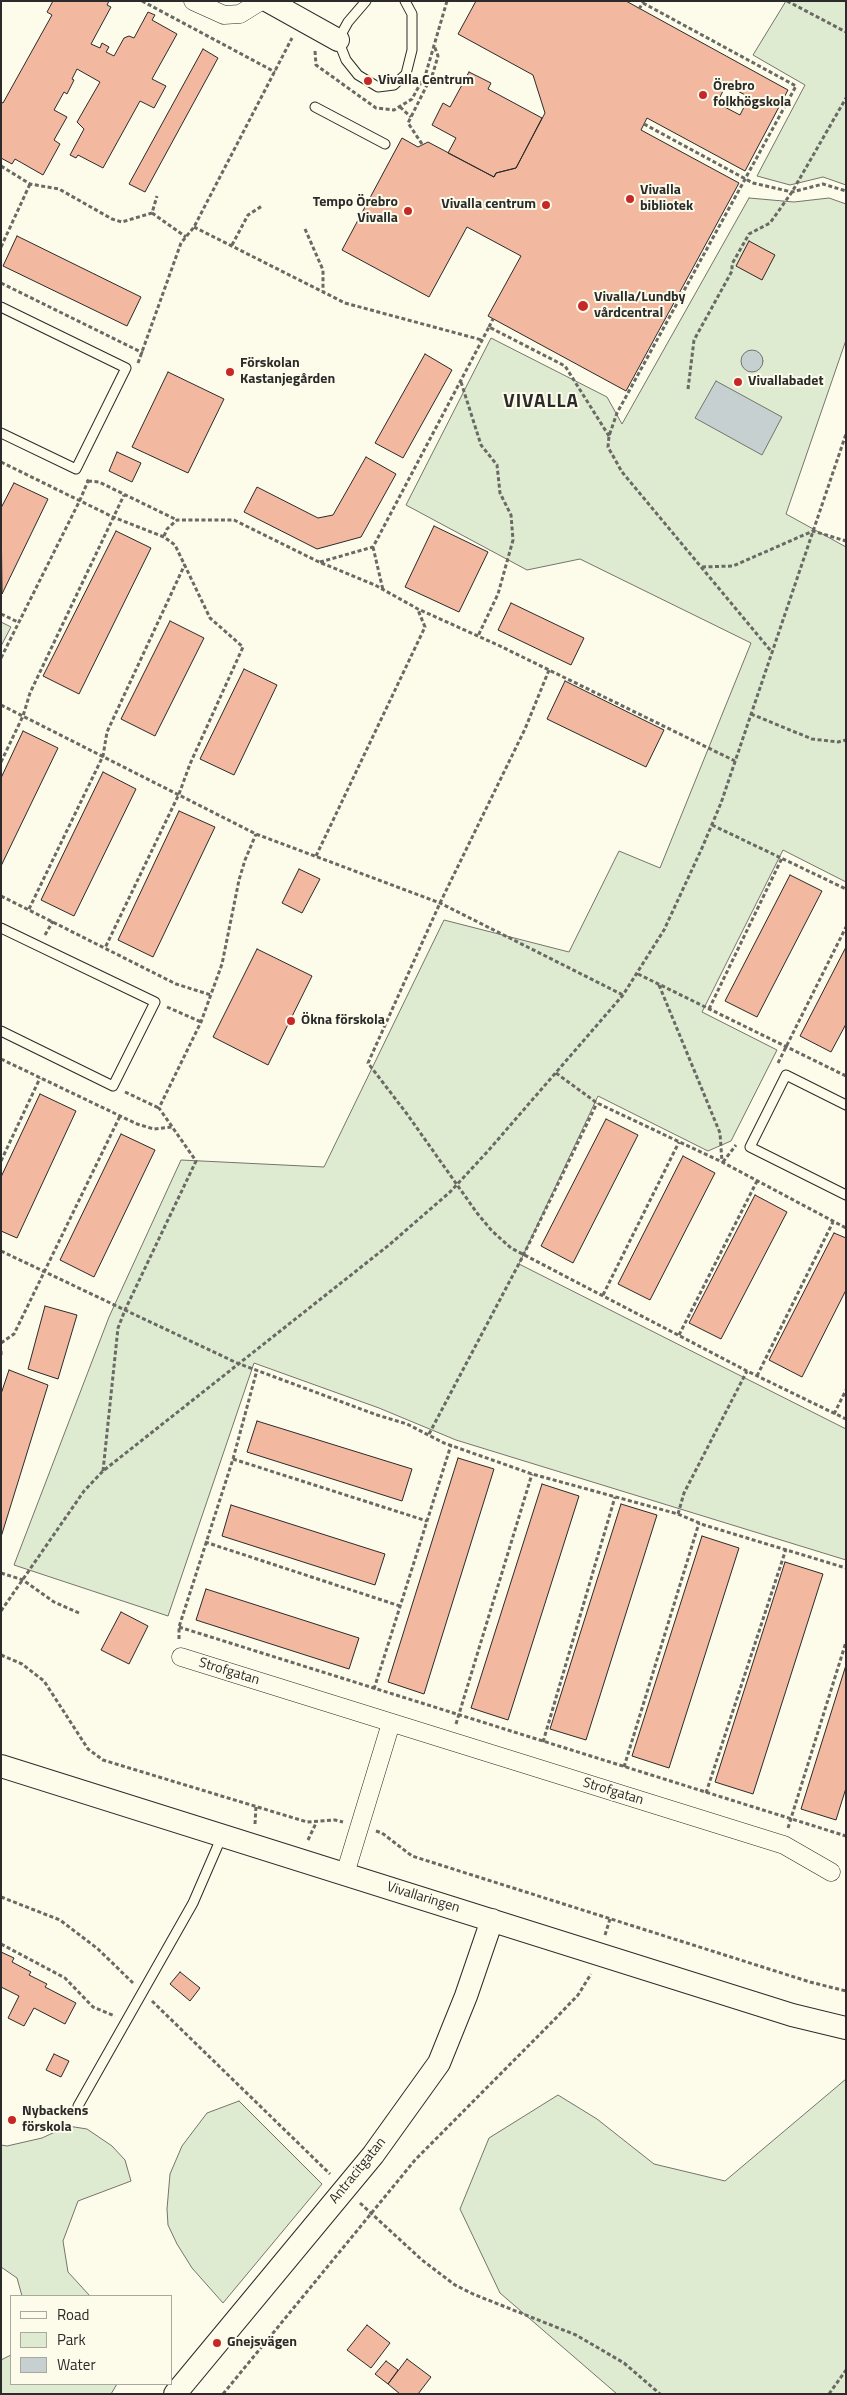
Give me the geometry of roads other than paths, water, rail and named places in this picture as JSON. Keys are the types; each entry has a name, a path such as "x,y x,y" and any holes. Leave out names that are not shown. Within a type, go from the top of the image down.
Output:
{"street":[{"path":"193,1 224,15 240,14 260,1"},
{"path":"268,1 338,40"},
{"name":"Strofgatan","path":"181,1657 784,1845 831,1872"},
{"path":"345,1874 391,1722"},
{"name":"Vivallaringen","path":"1,1766 792,2015 846,2028"},
{"name":"Antracitgatan","path":"175,2394 373,2155 439,2062 466,1996 492,1920"}],"lane":[{"path":"366,1 348,22 338,40 346,60 358,75 378,87 394,85 406,74 412,50 412,14 405,1"},
{"path":"315,107 385,144"},
{"path":"1,307 126,368 76,468 1,433"},
{"path":"1,928 155,1002 113,1086 1,1031"},
{"path":"846,1105 786,1075 750,1147 846,1195"},
{"path":"78,2106 193,1903 222,1835"}],"water":[{"path":"752,350 760,353 763,361 760,369 752,372 744,369 741,361 744,353"},
{"path":"716,381 782,417 762,455 695,418"}],"place":[{"name":"Vivalla Centrum","path":"368,81"},
{"name":"Örebro folkhögskola","path":"703,95"},
{"name":"Vivalla bibliotek","path":"630,199"},
{"name":"Vivalla centrum","path":"546,205"},
{"name":"Tempo Örebro Vivalla","path":"408,211"},
{"name":"Vivalla/Lundby vårdcentral","path":"583,306"},
{"name":"Förskolan Kastanjegården","path":"230,372"},
{"name":"Vivallabadet","path":"738,382"},
{"name":"Ökna förskola","path":"291,1021"},
{"name":"Nybackens förskola","path":"12,2120"},
{"name":"Gnejsvägen","path":"217,2343"}],"district":[{"name":"VIVALLA","path":"541,402"}]}
